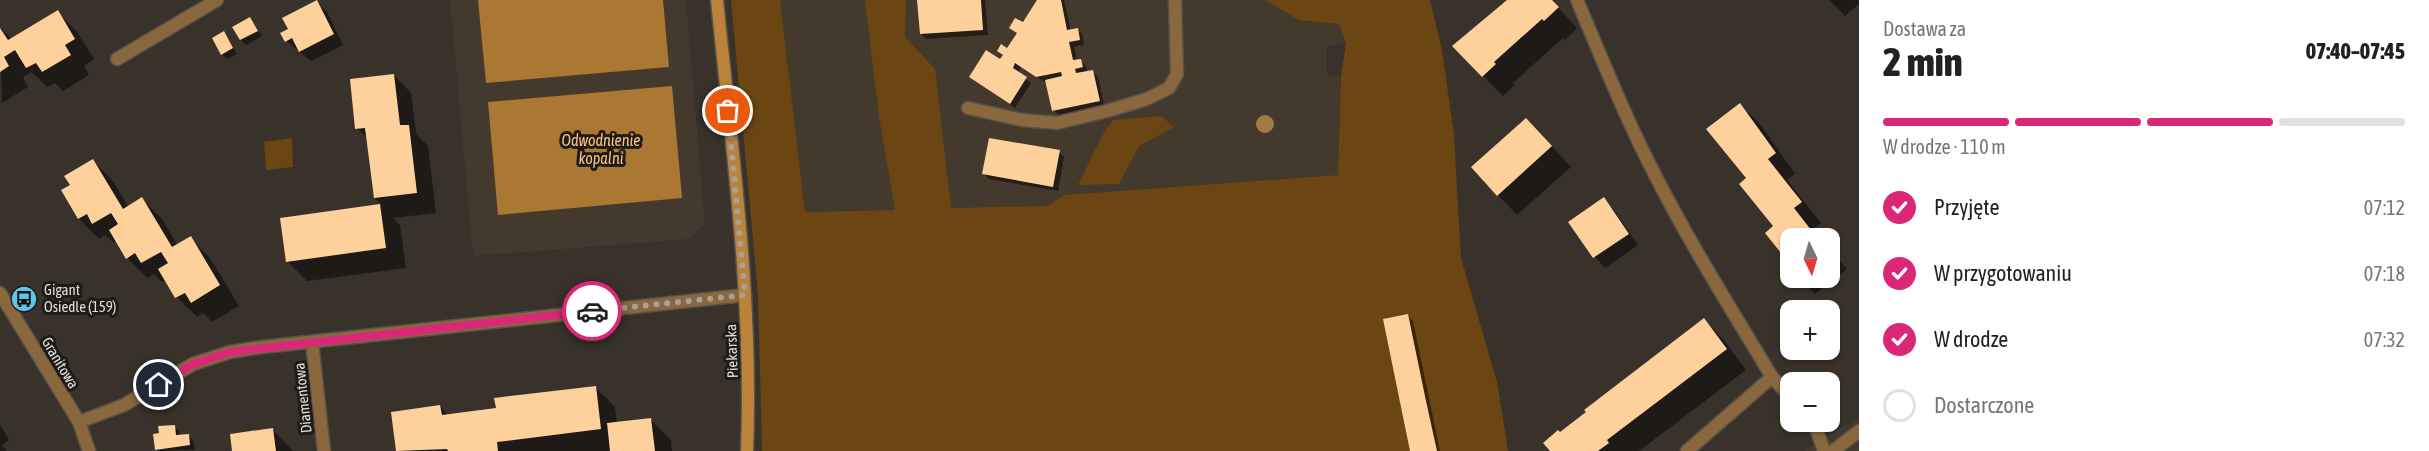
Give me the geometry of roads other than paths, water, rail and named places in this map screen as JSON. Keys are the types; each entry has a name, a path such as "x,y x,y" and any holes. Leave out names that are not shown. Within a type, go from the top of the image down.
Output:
{"street":[{"path":"117,59 217,0"},
{"name":"Piekarska","path":"717,0 740,222 745,295 747,451"},
{"path":"968,108 1022,120 1057,123 1147,99 1169,88 1177,74 1175,0"},
{"path":"1577,0 1651,167 1695,249 1772,376 1780,385"},
{"name":"Granitowa","path":"0,293 78,422 89,451"},
{"path":"78,422 124,405 193,364 230,352 745,295"},
{"name":"Diamentowa","path":"312,342 324,451"},
{"path":"1687,451 1772,376"},
{"path":"1833,451 1859,431"},
{"path":"1817,432 1824,451"}],"water":[{"path":"478,0 663,0 669,67 486,83"},
{"name":"Odwodnienie kopalni","path":"672,86 682,198 498,215 488,102"}],"place":[{"name":"Gigant Osiedle (159)","path":"24,299"}]}
